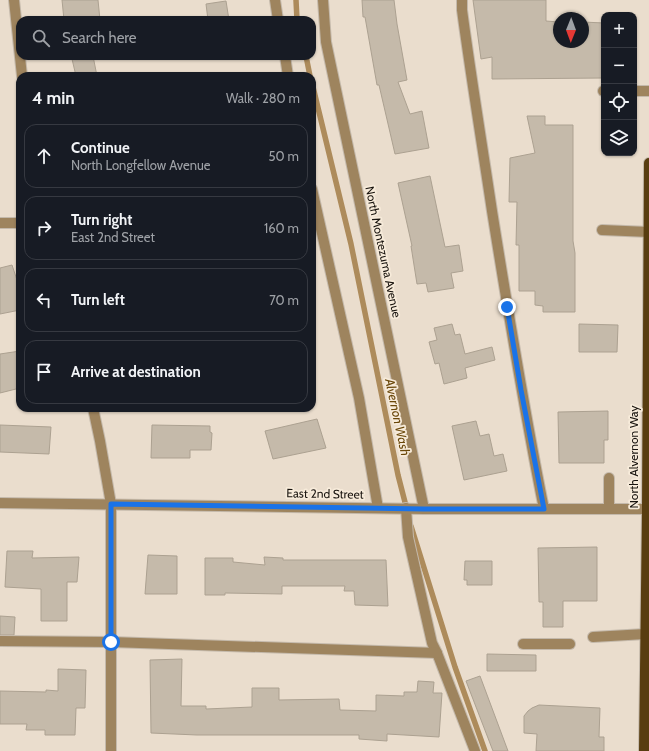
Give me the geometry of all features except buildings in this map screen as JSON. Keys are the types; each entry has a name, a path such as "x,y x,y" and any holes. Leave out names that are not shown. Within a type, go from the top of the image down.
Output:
{"main road":[{"name":"North Alvernon Way","path":"644,751 648,509 649,164"}],"street":[{"path":"14,0 16,19"},
{"path":"275,0 277,16"},
{"name":"North Montezuma Avenue","path":"323,0 326,42 424,509"},
{"path":"462,0 462,10 471,73 508,315 544,509"},
{"path":"20,60 22,72"},
{"path":"286,60 287,72"},
{"path":"637,91 649,91"},
{"path":"316,208 359,398 378,508"},
{"path":"0,223 16,223"},
{"path":"602,230 649,232"},
{"path":"94,412 111,504 111,751"},
{"path":"609,478 609,509"},
{"name":"East 2nd Street","path":"0,503 424,509 648,509"},
{"path":"406,508 408,537 432,643 437,652 475,751"},
{"path":"593,636 645,634"},
{"path":"0,641 111,642 437,652"},
{"path":"523,644 570,644"}],"waterway":[{"name":"Alvernon Wash","path":"296,0 297,16"},
{"name":"Alvernon Wash","path":"307,60 309,72"},
{"name":"Alvernon Wash","path":"316,100 351,244 398,475 407,510"},
{"name":"Alvernon Wash","path":"411,526 455,667 485,751"}],"route":[{"path":"111,642 111,504 424,509 544,509 507,307"}]}
